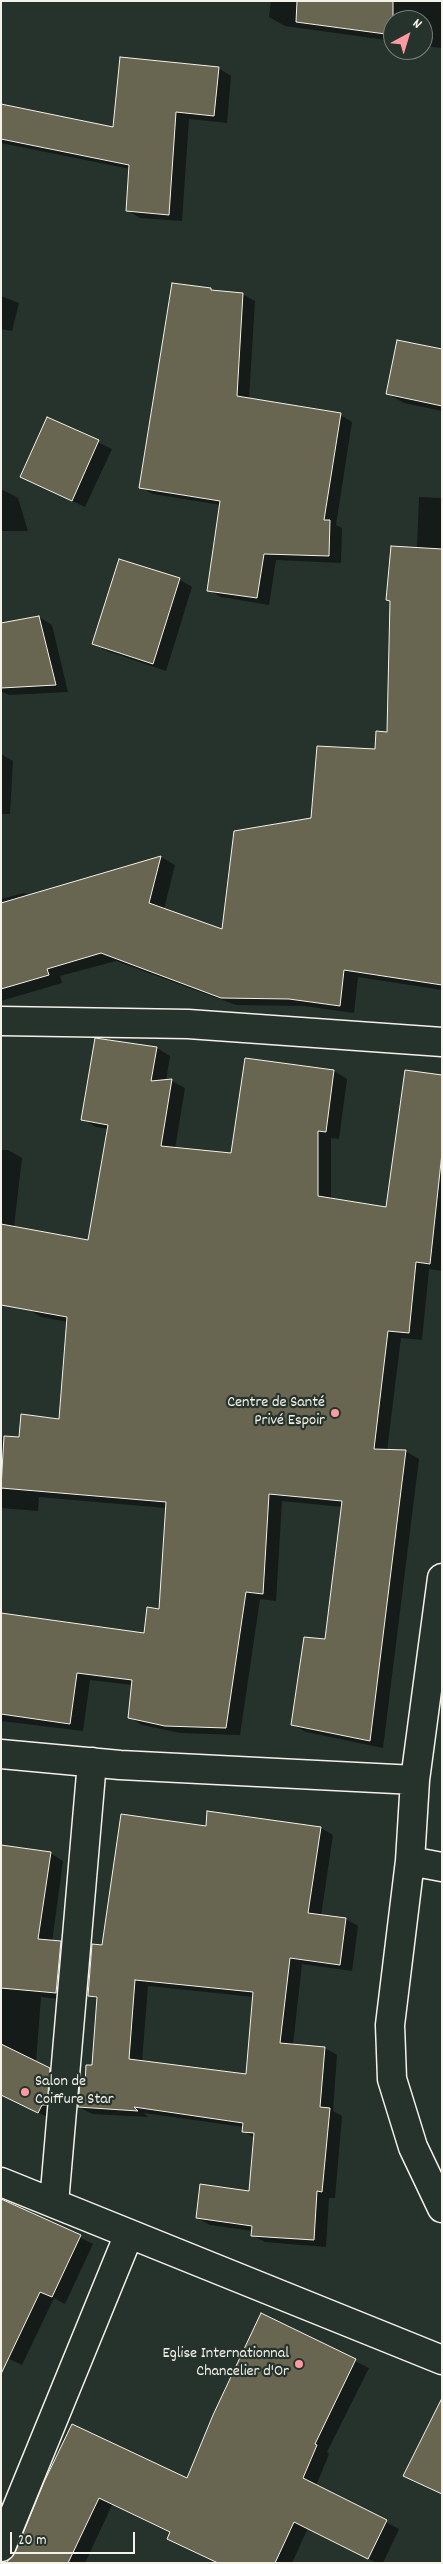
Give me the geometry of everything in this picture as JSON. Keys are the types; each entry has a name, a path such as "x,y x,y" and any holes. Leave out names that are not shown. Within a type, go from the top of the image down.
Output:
{"street":[{"path":"1,1021 188,1024 442,1042"},
{"path":"442,1578 415,1780 410,1861 390,2025 392,2079 413,2147 442,2208"},
{"path":"1,1754 92,1762 415,1780"},
{"path":"54,2203 92,1762"},
{"path":"410,1861 442,1867"},
{"path":"1,2182 442,2360"},
{"path":"1,2547 129,2234"}],"building":[{"path":"297,1 393,1 393,10 383,10 383,34 296,22"},
{"path":"120,57 219,67 214,116 176,112 169,215 126,211 129,165 1,139 1,104 113,127"},
{"path":"172,283 243,293 237,396 341,413 324,520 330,520 329,556 264,554 257,598 207,591 220,501 139,488"},
{"path":"397,340 442,349 442,406 386,394"},
{"path":"47,417 99,440 72,501 20,477"},
{"path":"391,546 442,549 442,985 344,970 340,1006 289,999 221,998 101,953 47,969 49,975 1,989 1,903 161,856 149,903 222,929 234,831 311,818 317,746 375,749 376,731 387,732 390,601 386,600"},
{"path":"119,559 180,578 153,664 92,644"},
{"path":"39,616 56,685 1,688 1,623"},
{"path":"95,1038 157,1047 151,1081 172,1079 161,1146 231,1153 245,1058 334,1070 326,1132 318,1131 318,1196 386,1207 405,1070 442,1075 442,1153 430,1264 416,1262 409,1333 388,1331 374,1449 406,1450 370,1741 291,1725 304,1637 325,1639 342,1501 269,1494 263,1594 246,1592 226,1728 165,1726 128,1718 132,1680 77,1673 70,1724 1,1714 1,1613 144,1633 147,1607 159,1609 166,1502 1,1488 4,1436 19,1437 21,1414 59,1419 67,1317 1,1305 1,1224 88,1240 108,1125 81,1120"},
{"path":"207,1811 321,1827 308,1913 346,1918 340,1965 290,1958 280,2043 325,2047 320,2107 330,2108 322,2192 317,2191 314,2240 251,2236 252,2226 196,2218 200,2184 249,2191 254,2133 242,2132 243,2123 134,2107 138,2111 78,2107 80,2082 85,2084 86,2065 92,2065 97,1997 88,1996 92,1944 102,1945 121,1814 206,1826","holes":["135,1980 253,1992 246,2074 129,2059"]},
{"path":"1,1845 51,1852 38,1939 61,1941 56,1993 1,1988"},
{"path":"1,2044 50,2068 47,2105 42,2105 38,2113 1,2095"},
{"path":"1,2199 81,2235 52,2297 40,2292 1,2374"},
{"path":"261,2313 356,2359 315,2444 317,2445 303,2478 387,2520 368,2559 294,2522 275,2563 218,2563 167,2539 170,2532 99,2498 68,2563 6,2563 15,2553 44,2482 72,2424 187,2478 213,2415"},
{"path":"442,2398 442,2494 403,2476"}],"place":[{"name":"Centre de Santé Privé Espoir","path":"335,1413"},
{"name":"Salon de Coiffure Star","path":"25,2092"},
{"name":"Eglise Internationnal Chancelier d'Or","path":"299,2364"}]}
